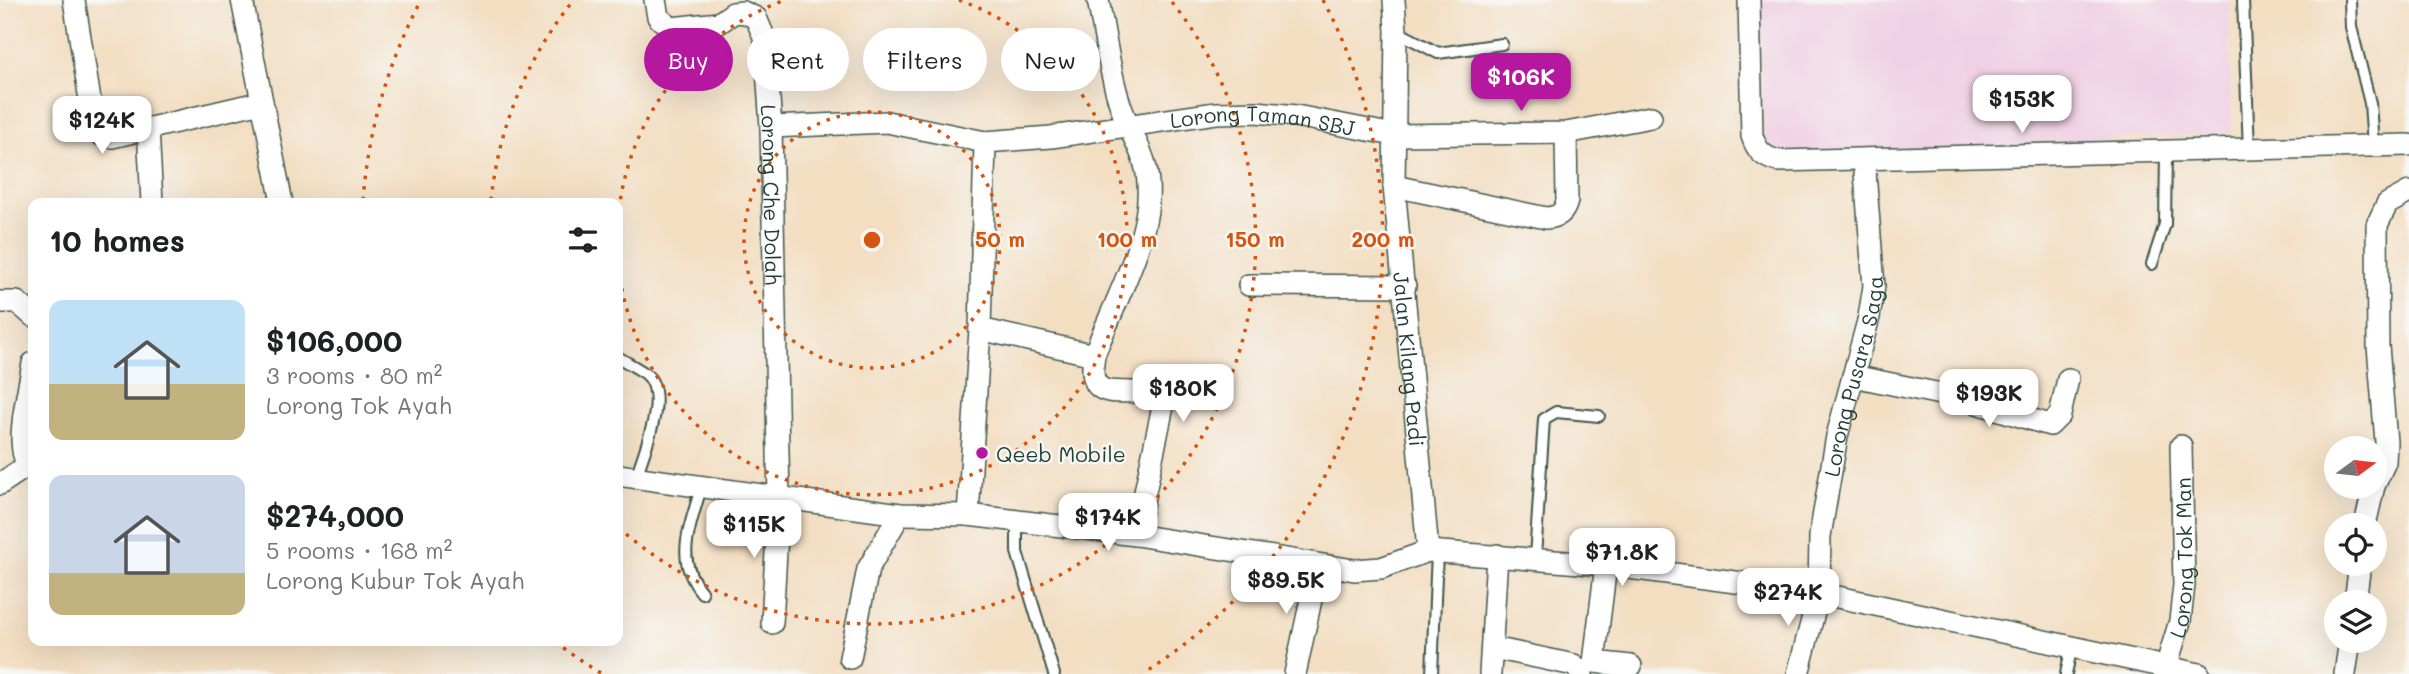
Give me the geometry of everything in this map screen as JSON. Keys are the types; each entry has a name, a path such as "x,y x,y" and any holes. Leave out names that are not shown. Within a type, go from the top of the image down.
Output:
{"street":[{"path":"74,0 94,125 100,134 112,137 262,102"},
{"path":"242,0 281,198"},
{"name":"Lorong Che Dolah","path":"655,0 660,21 675,29 722,22 738,11 755,18 765,39 771,127 779,498 772,624"},
{"path":"1098,0 1120,104 1140,144 1146,166 1149,198 1146,223 1094,355 1091,376 1097,386 1105,390 1150,394 1163,406 1136,535"},
{"name":"Jalan Kilang Padi","path":"1394,0 1394,186 1433,551"},
{"path":"1748,0 1752,136 1756,149 1765,157 1777,161 2409,145"},
{"name":"Lorong Taman SBJ","path":"771,127 887,122 985,142 1051,137 1216,113 1256,112 1394,135 1566,134 1650,117"},
{"path":"148,128 152,198"},
{"path":"1394,186 1546,218 1556,217 1564,211 1567,201 1566,134"},
{"path":"968,516 980,329 985,142"},
{"name":"Lorong Pusara Saga","path":"1798,674 1818,593 1820,536 1837,436 1874,286 1864,160"},
{"path":"2386,436 2378,346 2377,225 2387,204 2409,192"},
{"path":"1249,285 1405,286"},
{"path":"0,302 17,302 28,312"},
{"path":"980,329 1094,355"},
{"path":"1853,376 1960,398 2050,425 2060,415 2068,379"},
{"path":"28,398 22,440 22,456 28,465"},
{"name":"Lorong Tok Man","path":"2165,670 2180,621 2184,585 2181,446"},
{"path":"0,484 28,469"},
{"path":"627,476 900,514 1017,520 1136,535 1318,567 1354,570 1381,568 1433,551 1606,565 1818,593 2072,645 2165,670 2199,674"},
{"path":"850,658 868,569 900,514"},
{"path":"1490,674 1497,555"},
{"path":"1606,565 1594,662 1631,666"},
{"path":"1295,674 1318,567"},
{"path":"1493,648 1574,665 1582,674"},
{"path":"2345,674 2348,653"}],"lane":[{"path":"2242,0 2249,150"},
{"path":"2350,0 2351,27 2370,103 2373,146"},
{"path":"1396,31 1438,53 1502,44"},
{"path":"2152,264 2165,225 2166,152"},
{"path":"623,360 647,375 656,395 657,409 627,476"},
{"path":"1535,558 1544,419 1556,412 1599,416"},
{"path":"701,487 685,554 687,569 702,593"},
{"path":"1017,520 1017,552 1054,674"},
{"path":"1432,674 1433,551"},
{"path":"2066,674 2072,645"}],"shaded area":[{"path":"1758,0 2229,0 2232,133 1765,157"}],"place":[{"name":"Qeeb Mobile","path":"982,453"}]}
